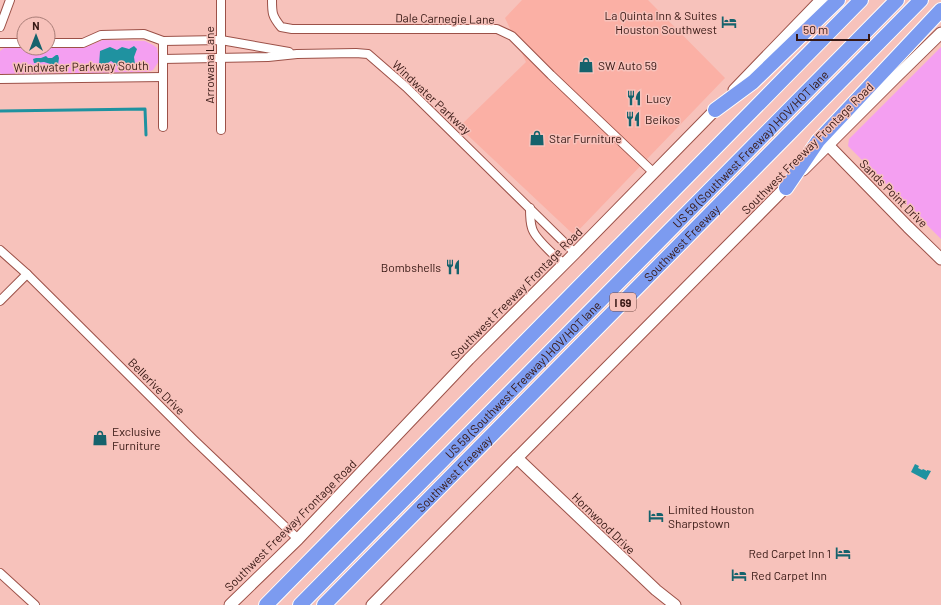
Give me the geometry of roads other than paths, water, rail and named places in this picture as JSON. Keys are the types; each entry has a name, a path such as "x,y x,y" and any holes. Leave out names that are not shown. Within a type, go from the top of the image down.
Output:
{"highway":[{"path":"715,110 753,82 838,0"},
{"path":"266,605 861,0"},
{"name":"US 59 (Southwest Freeway) HOV/HOT lane","path":"300,605 897,0"},
{"name":"Southwest Freeway","path":"324,605 921,0"},
{"path":"786,188 818,141 941,10"}],"main road":[{"name":"Southwest Freeway Frontage Road","path":"230,605 298,539 454,374 654,173 819,1"},
{"name":"Southwest Freeway Frontage Road","path":"372,605 941,33"},
{"name":"Sands Point Drive","path":"828,145 941,259"},
{"name":"Hornwood Drive","path":"517,458 656,590 675,605"}],"street":[{"path":"0,27 10,0"},
{"name":"Arrowana Lane","path":"221,0 221,130"},
{"name":"Dale Carnegie Lane","path":"272,0 272,13 276,21 281,27 292,29 497,29 512,36 551,76 654,173"},
{"path":"56,43 83,43 101,35 144,34 163,41 163,126"},
{"name":"Windwater Parkway","path":"163,41 221,40 297,54"},
{"path":"0,43 16,43"},
{"name":"Windwater Parkway","path":"163,59 268,57 297,54 368,54 406,87 575,253"},
{"name":"Windwater Parkway South","path":"0,79 163,77"},
{"path":"530,208 532,230 564,264"},
{"name":"Bellerive Drive","path":"0,250 27,274 193,439 298,539"},
{"path":"0,301 27,274"},
{"path":"0,573 35,605"}],"water":[{"path":"134,46 137,49 134,57 135,64 132,66 124,62 118,66 111,61 103,66 99,65 100,51 110,47 117,50 122,47 129,49"},
{"path":"58,55 59,58 57,66 44,62 34,63 33,59 46,56 48,58"},
{"path":"915,464 922,470 931,471 926,480 911,472"}],"waterway":[{"path":"0,111 145,109 146,135"}],"place":[{"name":"La Quinta Inn & Suites Houston Southwest","path":"729,22"},
{"name":"SW Auto 59","path":"586,65"},
{"name":"Lucy","path":"634,98"},
{"name":"Beikos","path":"633,119"},
{"name":"Star Furniture","path":"537,138"},
{"name":"Bombshells","path":"453,267"},
{"name":"Exclusive Furniture","path":"100,438"},
{"name":"Limited Houston Sharpstown","path":"656,516"},
{"name":"Red Carpet Inn 1","path":"843,553"},
{"name":"Red Carpet Inn","path":"739,575"}]}
